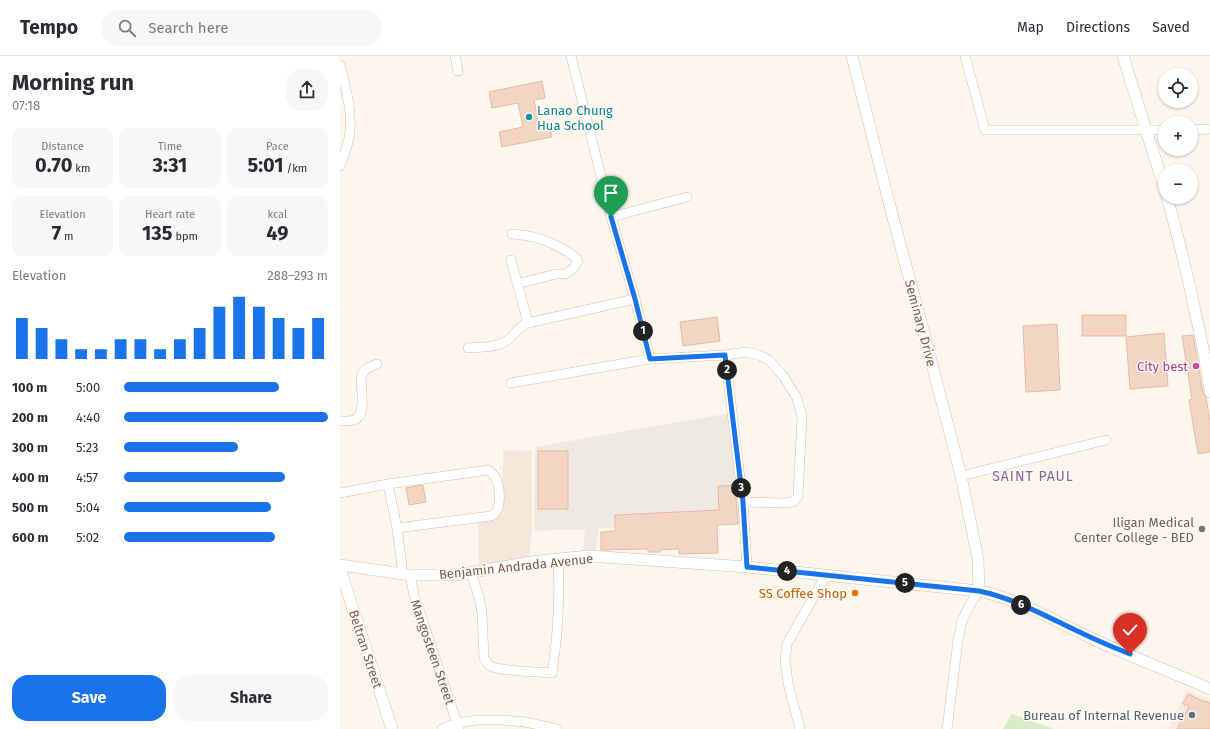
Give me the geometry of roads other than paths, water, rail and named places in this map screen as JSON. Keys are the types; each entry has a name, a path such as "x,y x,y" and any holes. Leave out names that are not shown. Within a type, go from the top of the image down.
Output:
{"street":[{"path":"455,56 458,71"},
{"path":"571,56 611,217 635,299 650,359"},
{"name":"Seminary Drive","path":"852,56 961,476 978,559 979,591"},
{"path":"965,56 985,130 1158,130"},
{"path":"1123,56 1158,167"},
{"path":"340,64 344,102 350,130 340,166"},
{"path":"1198,130 1210,129"},
{"path":"611,217 686,198"},
{"path":"1169,204 1190,288 1208,370 1210,392"},
{"path":"512,234 547,240 573,255 578,261 574,268 565,274 556,274 518,284"},
{"path":"511,260 528,322"},
{"path":"468,348 498,345 511,338 517,329 528,322 635,299"},
{"path":"511,383 650,359 725,355 746,352 759,355 769,360 784,377 797,398 802,416 798,496 792,502 785,503 743,502"},
{"path":"725,355 743,502 747,567"},
{"path":"340,421 351,421 358,418 362,413 362,373 367,368 377,364"},
{"path":"961,476 1106,440"},
{"path":"340,493 388,484 488,470 496,478 500,498 498,510 495,514 397,528"},
{"name":"Mangosteen Street","path":"388,484 406,574 458,726"},
{"name":"Benjamin Andrada Avenue","path":"340,565 406,574 456,575 538,561 589,556 747,567 979,591 996,594 1210,689"},
{"path":"472,573 480,597 484,658 486,661 491,666 500,668 552,673 557,643 559,588 558,559"},
{"name":"Beltran Street","path":"340,569 392,729"},
{"path":"800,729 788,683 785,661 787,644 826,575"},
{"path":"947,729 962,621 969,606 979,591"},
{"path":"442,729 478,720 525,722 557,729"}],"place":[{"name":"Lanao Chung Hua School","path":"529,117"},
{"name":"City best","path":"1196,366"},
{"name":"Iligan Medical Center College - BED","path":"1202,529"},
{"name":"SS Coffee Shop","path":"855,593"},
{"name":"Bureau of Internal Revenue","path":"1192,715"}],"district":[{"name":"SAINT PAUL","path":"1033,476"}]}
